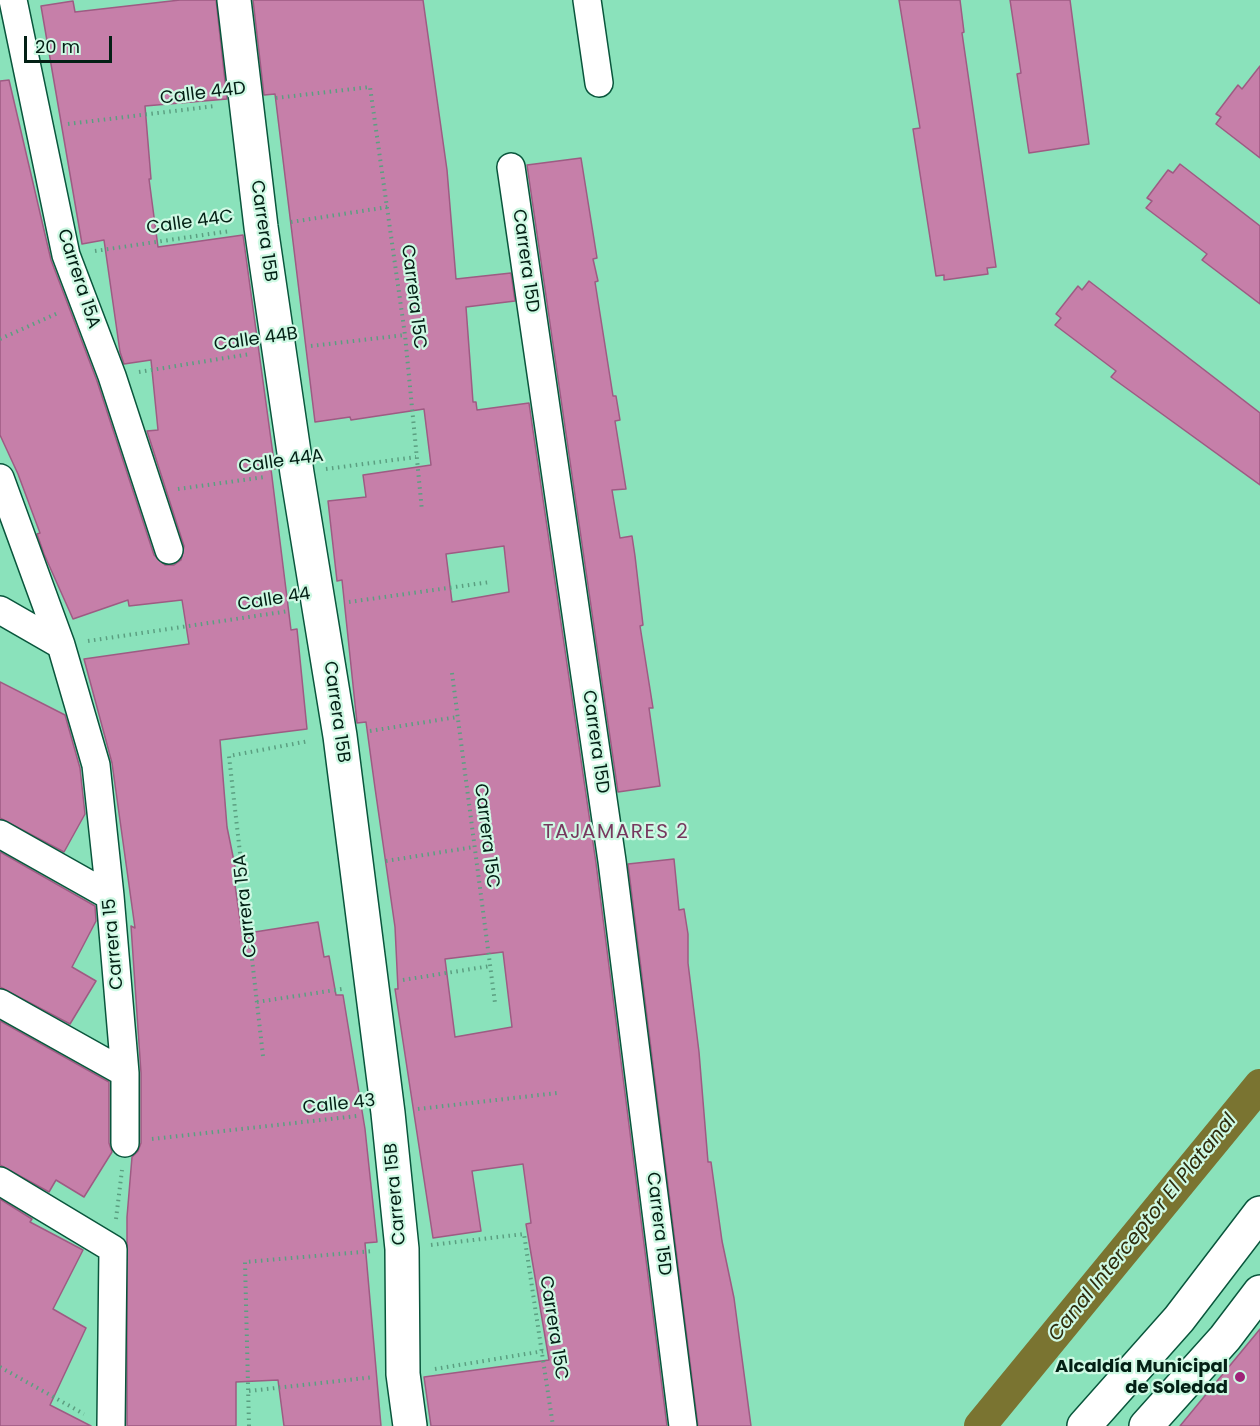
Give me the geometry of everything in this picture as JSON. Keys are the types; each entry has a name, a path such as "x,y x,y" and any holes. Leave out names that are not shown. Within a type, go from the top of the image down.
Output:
{"street":[{"name":"Carrera 15A","path":"13,0 66,255 112,376 169,550"},
{"name":"Carrera 15B","path":"234,0 261,226 297,473 320,606 357,866 388,1113 402,1249 404,1374 410,1426"},
{"path":"587,0 599,83"},
{"name":"Carrera 15D","path":"512,167 612,861 683,1426"},
{"name":"Carrera 15","path":"0,478 61,645 96,765 125,1073 125,1143"},
{"path":"0,610 61,645"},
{"path":"0,834 110,896"},
{"path":"0,1003 125,1073"},
{"path":"0,1181 113,1249 99,1421"},
{"path":"1084,1426 1179,1319 1260,1213"},
{"path":"1146,1426 1225,1338 1260,1292"}],"path":[{"name":"Calle 44D","path":"39,127 370,87"},
{"name":"Carrera 15C","path":"370,87 405,335 422,511"},
{"name":"Calle 44C","path":"66,255 388,207"},
{"path":"0,339 84,302"},
{"name":"Calle 44B","path":"112,376 280,350 405,335"},
{"name":"Calle 44A","path":"150,492 416,457"},
{"name":"Calle 44","path":"61,645 490,582"},
{"name":"Carrera 15C","path":"452,673 495,1003"},
{"name":"Carrera 15A","path":"229,756 262,1056"},
{"path":"357,866 474,848"},
{"path":"257,1002 490,966"},
{"name":"Calle 43","path":"125,1143 557,1093"},
{"path":"113,1249 125,1143"},
{"name":"Carrera 15C","path":"524,1234 553,1426"},
{"path":"245,1263 249,1426"},
{"path":"0,1367 99,1421"}],"building":[{"path":"180,0 216,0 227,99 145,106 151,179 149,179 158,247 243,235 275,469 271,469 291,630 297,629 307,729 220,740 227,827 236,871 233,871 242,934 318,922 324,957 329,956 336,995 343,995 365,1129 377,1242 365,1243 381,1426 284,1426 278,1380 236,1382 236,1426 127,1426 127,1217 132,1157 138,1151 141,1143 141,1073 131,926 135,928 112,763 84,659 189,644 182,600 129,606 128,600 73,619 44,554 37,534 40,533 18,474 0,435 0,81 9,80 51,260 97,381 154,555 165,565 174,565 181,560 184,546 147,431 158,430 151,360 124,364 120,352 104,240 82,244 41,6 73,1 75,12"},
{"path":"253,0 423,0 447,170 456,279 511,273 515,301 466,307 473,402 476,402 477,410 529,403 596,863 667,1426 431,1426 424,1377 549,1360 526,1224 531,1223 523,1164 472,1171 481,1231 433,1238 395,989 398,989 395,927 366,722 357,723 342,580 337,581 328,501 366,497 363,475 431,465 424,409 351,420 350,417 315,422 275,94 264,95","holes":["504,546 509,592 452,602 446,554","503,952 512,1027 455,1037 445,959"]},
{"path":"899,0 960,0 964,32 962,33 996,267 987,268 988,274 944,280 944,275 936,276 913,129 920,128"},
{"path":"1010,0 1070,0 1089,144 1029,153 1017,74 1021,73"},
{"path":"1260,66 1260,158 1216,124 1221,117 1216,114 1238,85 1242,89"},
{"path":"581,158 597,258 593,259 598,281 595,282 613,396 616,396 620,420 615,421 626,489 612,490 620,538 632,536 643,625 640,626 653,708 649,708 660,786 618,792 527,165"},
{"path":"1180,164 1260,226 1260,304 1202,260 1207,254 1146,208 1152,201 1147,198 1168,170 1173,173"},
{"path":"1089,281 1260,413 1260,485 1111,377 1116,371 1055,325 1061,318 1056,314 1078,286 1082,290"},
{"path":"0,682 65,715 80,768 85,814 64,852 0,818"},
{"path":"0,852 95,906 96,921 72,967 96,981 70,1024 0,987"},
{"path":"674,859 679,910 684,909 688,934 688,963 699,1052 708,1162 711,1162 722,1241 734,1298 751,1426 698,1426 628,864"},
{"path":"0,1021 109,1082 109,1143 112,1152 84,1197 56,1180 49,1192 0,1165"},
{"path":"0,1199 32,1219 30,1222 83,1250 53,1309 86,1328 50,1405 91,1426 0,1426"},
{"name":"Alcaldía Municipal de Soledad","path":"1260,1329 1260,1426 1180,1426"}],"waterway":[{"name":"Canal Interceptor El Platanal","path":"980,1426 1260,1085"}],"place":[{"name":"Alcaldía Municipal de Soledad","path":"1240,1377"}],"district":[{"name":"TAJAMARES 2","path":"616,833"}]}
